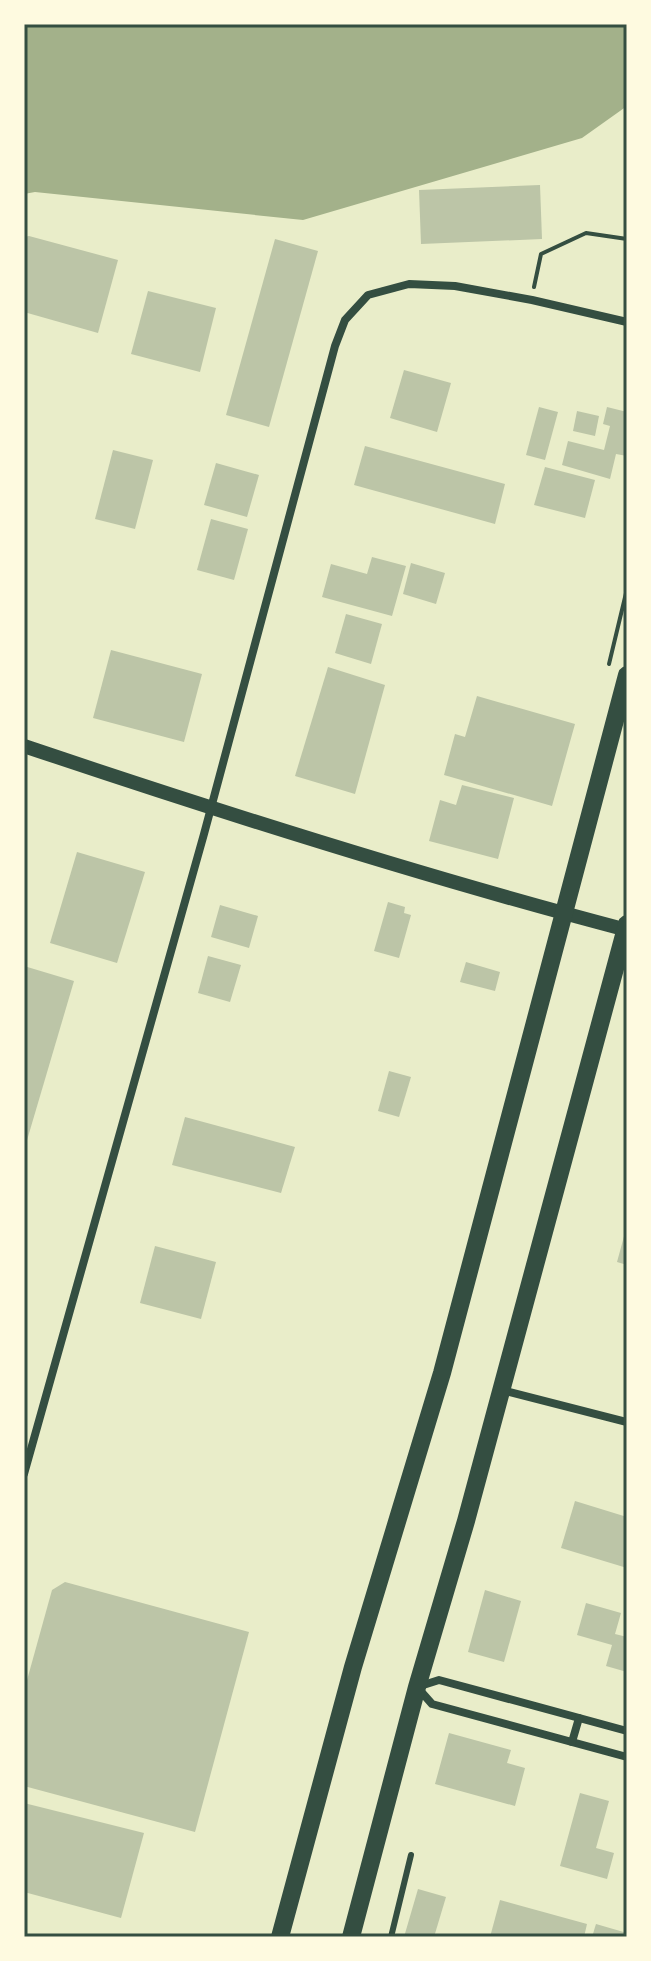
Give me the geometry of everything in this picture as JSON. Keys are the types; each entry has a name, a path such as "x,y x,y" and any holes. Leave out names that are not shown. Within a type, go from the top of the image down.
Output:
{"main road":[{"path":"280,1937 353,1667 442,1373 627,675"},
{"path":"351,1937 627,928"}],"street":[{"path":"24,1474 211,808 335,346 345,320 368,295 409,284 455,286 627,322"},
{"path":"24,746 211,808 563,914 627,928"},
{"path":"501,1390 627,1422"},
{"path":"627,1731 439,1680 417,1687 432,1704 627,1757"},
{"path":"572,1742 579,1718"}],"lane":[{"path":"391,1937 411,1855"}],"path":[{"path":"532,300 541,254 586,233 627,239"},
{"path":"607,674 627,589"}],"shaded area":[{"path":"24,24 627,24 627,106 582,138 303,220 35,192 24,194"}],"building":[{"path":"540,185 542,239 421,244 419,190"},
{"path":"24,237 118,260 98,333 24,312"},
{"path":"275,239 318,251 269,427 226,415"},
{"path":"148,291 216,308 200,372 131,354"},
{"path":"404,370 451,383 437,432 390,418"},
{"path":"539,407 558,412 545,460 526,455"},
{"path":"607,407 627,412 627,456 616,454 610,479 562,465 568,441 604,450 610,426 603,424"},
{"path":"577,411 599,416 595,436 573,431"},
{"path":"365,446 505,484 495,524 354,485"},
{"path":"113,450 153,460 135,529 95,519"},
{"path":"216,463 259,475 247,517 204,505"},
{"path":"545,467 595,480 585,518 534,505"},
{"path":"211,519 248,529 234,580 197,570"},
{"path":"372,557 406,566 392,616 322,597 331,564 367,574"},
{"path":"411,563 445,573 436,604 403,594"},
{"path":"346,614 382,624 371,664 335,653"},
{"path":"111,650 202,674 184,742 93,718"},
{"path":"328,667 385,685 355,794 295,776"},
{"path":"477,696 575,724 552,806 444,775 455,734 465,737"},
{"path":"462,785 514,798 498,859 429,841 440,800 456,805"},
{"path":"77,852 145,872 117,963 50,943"},
{"path":"388,902 405,907 404,913 411,915 399,958 374,951"},
{"path":"220,905 258,916 249,948 211,937"},
{"path":"208,956 241,965 230,1002 198,993"},
{"path":"466,962 500,972 495,991 460,982"},
{"path":"24,966 74,981 25,1147 24,1147"},
{"path":"389,1071 411,1077 399,1117 378,1111"},
{"path":"185,1117 295,1147 281,1193 172,1165"},
{"path":"627,1229 627,1265 617,1262"},
{"path":"155,1246 216,1262 201,1319 140,1303"},
{"path":"575,1501 627,1517 627,1568 561,1548"},
{"path":"65,1582 249,1632 195,1832 24,1786 24,1691 52,1590"},
{"path":"485,1590 521,1601 504,1662 468,1652"},
{"path":"586,1603 621,1613 615,1634 627,1637 627,1672 606,1666 612,1645 577,1635"},
{"path":"449,1733 511,1750 507,1763 525,1768 515,1806 435,1784"},
{"path":"580,1793 609,1801 596,1848 614,1853 607,1879 560,1866"},
{"path":"24,1803 144,1833 121,1918 24,1892"},
{"path":"418,1889 446,1897 434,1937 404,1937"},
{"path":"500,1900 587,1924 584,1937 490,1937"},
{"path":"596,1924 627,1933 627,1937 592,1937"}]}
